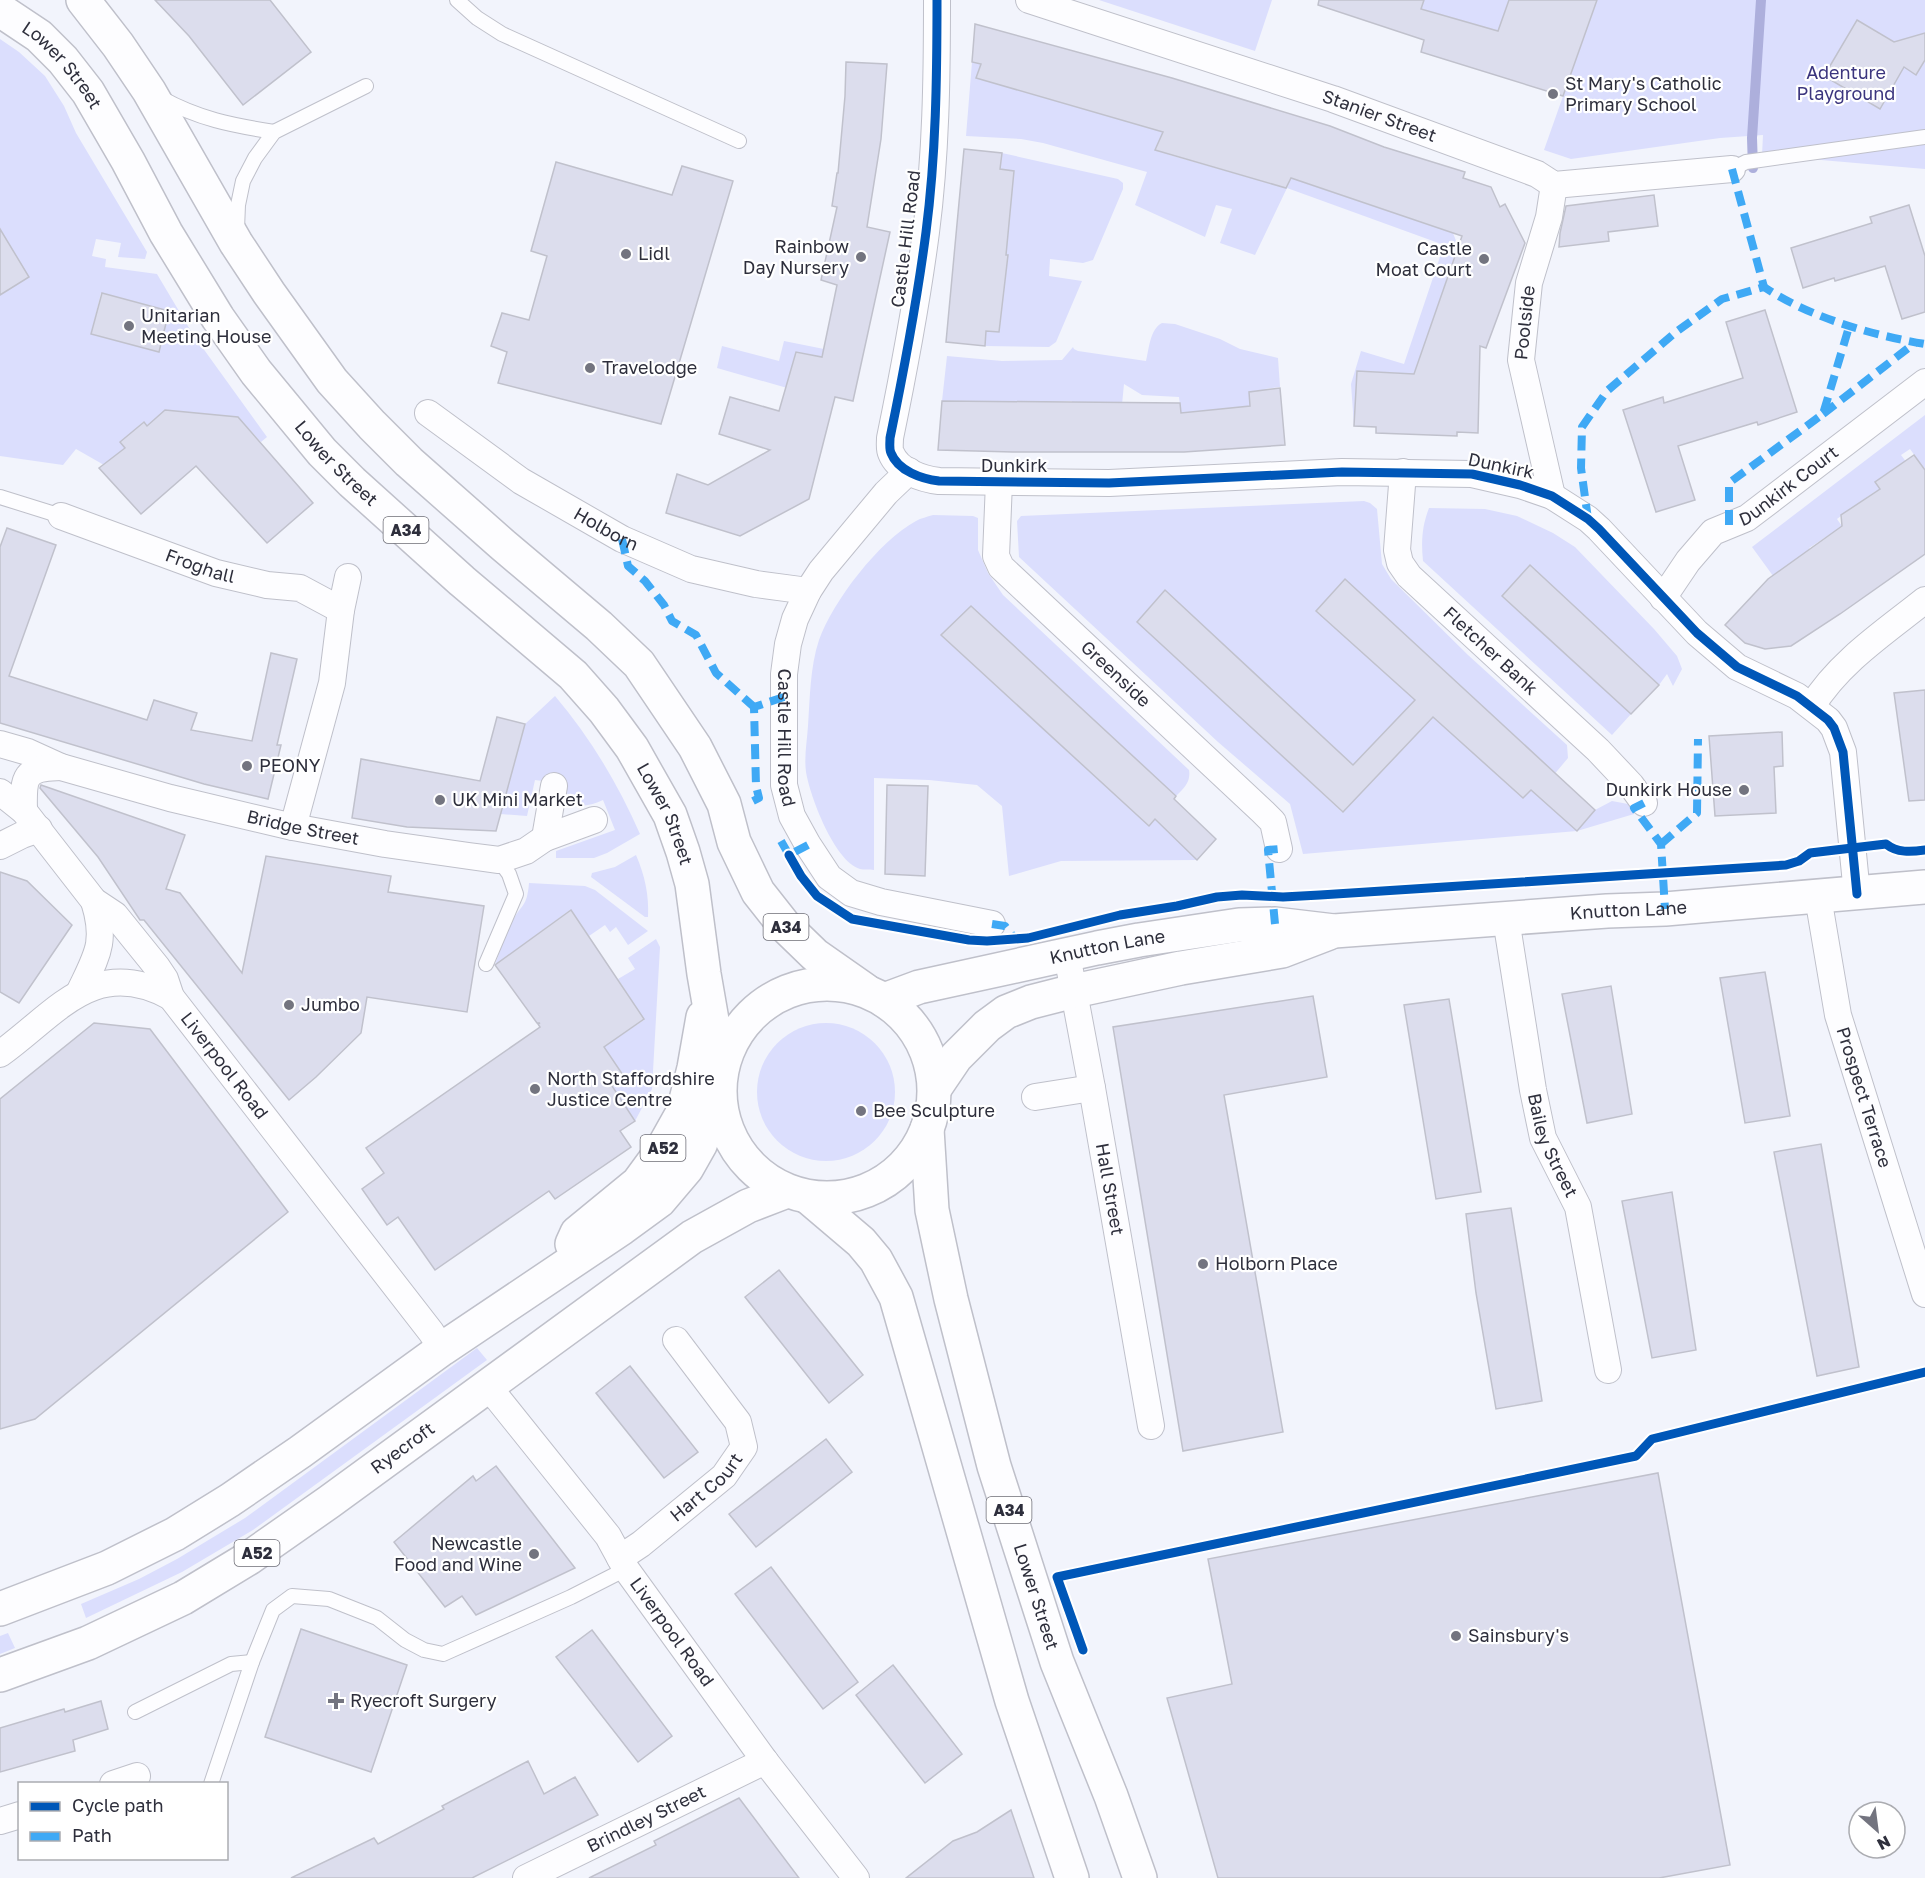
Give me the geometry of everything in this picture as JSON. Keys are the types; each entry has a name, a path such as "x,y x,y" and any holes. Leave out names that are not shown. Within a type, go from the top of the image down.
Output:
{"main road":[{"name":"A34","path":"83,0 118,45 149,91 236,243 332,381 409,462 639,664 673,712 700,757 724,804 734,842 758,892 784,925 814,955 875,995"},
{"name":"Lower Street","path":"0,10 39,36 63,60 88,92 128,160 166,233 218,318 256,372 307,435 360,489 462,581 573,675 604,710 632,748 670,815 692,884 720,1082"},
{"name":"Knutton Lane","path":"875,995 1139,940 1239,926 1275,924 1334,931 1818,897 1925,887"},
{"name":"Knutton Lane","path":"935,1088 956,1057 987,1026 1006,1012 1031,1002 1074,990 1180,968 1282,951 1334,931"},
{"path":"824,983 845,984 875,995 901,1012 920,1037 932,1067 935,1088 933,1109 927,1129 918,1149 905,1165 889,1179 870,1189 839,1197 797,1194 768,1181 752,1168 738,1152 728,1134 722,1114 720,1082 727,1052 736,1033 749,1017 765,1003 783,992 824,983"},
{"name":"A52","path":"559,1270 577,1233 638,1183 660,1153 683,1112 694,1068 707,993"},
{"name":"A52","path":"0,1609 107,1568 175,1534 230,1500 442,1349 658,1202 687,1168 700,1145 720,1082"},
{"name":"Lower Street","path":"927,1129 932,1210 951,1299 994,1466 1057,1662 1111,1796 1140,1878"},
{"name":"A34","path":"797,1194 861,1242 876,1260 896,1297 1012,1701 1072,1878"},
{"name":"Ryecroft","path":"0,1675 88,1643 183,1598 285,1533 692,1237 748,1206 797,1194"}],"street":[{"name":"Castle Hill Road","path":"938,0 937,101 927,230 909,345 890,438 890,452 897,462 909,471 886,493 821,572 808,591 795,619 788,644 784,674 784,785 792,816 808,845 829,877 851,893 881,902 992,924"},
{"name":"Stanier Street","path":"1029,0 1333,99 1537,174 1554,185"},
{"path":"1554,185 1739,165"},
{"name":"Poolside","path":"1552,496 1521,360 1529,283 1549,217 1554,185"},
{"name":"Dunkirk Court","path":"1663,598 1688,561 1713,532 1747,518 1925,382"},
{"name":"Holborn","path":"428,413 521,481 622,539 691,569 756,584 808,591"},
{"name":"Dunkirk","path":"909,471 921,479 1110,483 1296,473 1472,474 1520,485 1552,496 1588,519 1599,529 1697,633 1737,667 1797,696 1828,720 1834,728 1843,752 1857,894"},
{"name":"Fletcher Bank","path":"1402,472 1397,550 1400,563 1409,576 1598,750 1644,802"},
{"name":"Greenside","path":"999,482 996,556 1001,567 1273,822 1279,849"},
{"name":"Froghall","path":"61,516 216,573 267,585 300,588 341,610"},
{"path":"293,827 332,683 341,610 348,577"},
{"path":"1812,706 1823,689 1857,655 1925,600"},
{"name":"Bridge Street","path":"0,744 27,752 61,767 170,798 293,827 385,844 499,860 526,851 545,838 594,820"},
{"name":"Bridge Street","path":"31,820 23,788 26,780 32,771 61,767"},
{"path":"545,838 554,786"},
{"name":"Liverpool Road","path":"0,792 31,820 94,901 115,915 157,967 165,979 171,998 442,1349"},
{"path":"0,846 22,835 31,820"},
{"name":"Prospect Terrace","path":"1818,897 1838,1015 1925,1294"},
{"path":"80,993 94,963 100,943 99,919 94,901"},
{"name":"Bailey Street","path":"1506,918 1533,1090 1543,1138 1578,1207 1608,1371"},
{"name":"Hall Street","path":"1067,955 1151,1426"},
{"path":"2,1051 59,1006 80,993 110,983 125,982 156,989 171,998"},
{"path":"1035,1097 1092,1088"},
{"name":"Hart Court","path":"623,1563 641,1544 724,1476 744,1447 738,1422 676,1340"},
{"name":"Liverpool Road","path":"488,1385 608,1536 623,1563 765,1761 856,1878"},
{"name":"Brindley Street","path":"526,1878 765,1761"},
{"path":"119,1782 137,1776"},
{"path":"0,1821 18,1816"}],"lane":[{"path":"457,0 477,18 502,34 739,141"},
{"path":"236,243 238,205 243,181 255,158 274,132 366,86"},
{"path":"149,91 186,111 229,125 274,132"},
{"path":"1739,165 1765,159 1925,137"},
{"path":"0,497 61,516"},
{"path":"486,964 516,894 509,874 499,860"},
{"path":"213,1782 252,1662 273,1610 292,1596 329,1599 377,1618 405,1640 424,1650 442,1654 571,1597 623,1563"},
{"path":"135,1712 231,1664 252,1662"}],"green space":[{"path":"1099,0 1272,0 1255,51"},
{"path":"1424,0 1509,0 1498,31 1421,9"},
{"name":"Adenture Playground","path":"1597,0 1925,0 1925,169 1762,155 1763,135 1720,138 1571,159 1544,150"},
{"path":"0,39 19,52 45,76 147,252 145,259 118,257 121,243 96,239 92,256 106,259 105,267 157,274 192,333 267,437 261,442 238,417 165,410 147,426 143,422 121,442 125,448 104,465 76,449 63,465 0,456","holes":["101,293 169,311 159,352 91,334"]},
{"path":"972,62 981,64 977,77 1169,117 1156,149 1286,188 1318,123 1325,125 1305,183 1453,233 1458,246 1422,352 1473,377 1358,371 1354,426 1351,384 1361,351 1404,364 1444,245 1287,188 1255,255 1220,243 1232,209 1216,205 1205,237 1135,205 1147,172 1043,143 1021,139 966,136"},
{"path":"1002,153 1118,179 1123,183 1123,189 1093,260 1083,263 1050,259 1049,276 1082,281 1056,342 1049,347 985,346 986,331 999,332 1001,314 987,313 1014,172 1000,169"},
{"path":"1162,323 1175,324 1220,339 1240,349 1278,358 1280,387 1265,389 1266,407 1261,390 1249,392 1251,408 1181,414 1179,397 1142,395 1124,384 1121,415 1072,415 1072,401 1051,402 1051,414 1034,404 1021,401 1009,404 992,413 992,401 942,401 947,356 1002,361 1062,360 1073,347 1078,351 1146,361 1152,334"},
{"path":"784,341 824,349 821,357 796,352 792,365 815,396 717,368 722,346 779,361"},
{"path":"1925,415 1925,470 1910,449 1901,455 1910,467 1876,483 1901,520 1876,491 1867,497 1888,529 1854,506 1837,519 1858,549 1845,558 1829,535 1809,548 1825,572 1789,598 1752,547"},
{"path":"1364,501 1370,503 1377,509 1382,564 1391,579 1468,655 1567,745 1568,758 1537,795 1577,831 1303,854 1290,804 1218,742 1019,557 1017,521 1021,516","holes":["1345,579 1552,770 1523,798 1433,717 1342,812 1138,622 1165,590 1353,765 1415,700 1316,611"]},
{"path":"1429,508 1485,509 1517,516 1553,533 1575,547 1677,656 1682,669 1673,686 1667,674 1659,685 1529,566 1503,597 1631,714 1612,735 1423,561 1423,534"},
{"path":"933,515 978,518 978,550 988,573 1003,595 1189,770 1186,784 1176,796 971,606 942,636 1149,826 1173,800 1197,860 1061,861 1009,876 1002,806 977,785 874,778 874,870 860,869 850,864 841,854 818,811 806,772 805,755 816,650 835,608 859,573 902,530 918,520"},
{"path":"555,696 580,728 602,762 640,834 594,858 556,858 556,851 615,830 603,800 589,805 578,805 570,798 565,784 535,780 527,816 500,814 525,724"},
{"path":"1612,801 1628,804 1634,814 1577,831 1595,810"},
{"path":"636,855 646,886 648,917 591,877 592,873 615,867"},
{"path":"529,883 585,886 595,890 648,931 628,945 616,927 610,932 605,925 589,936 570,910 495,965 504,938 525,902"},
{"path":"656,939 660,947 652,1089 635,1121 612,1086 625,1077 604,1047 644,1020 618,979 635,969 628,958"},
{"path":"826,1023 852,1028 875,1043 890,1066 895,1092 890,1118 875,1141 852,1156 826,1161 800,1156 777,1141 762,1118 757,1092 762,1066 777,1043 800,1028"},
{"path":"477,1348 487,1360 253,1530 182,1572 86,1618 81,1604 139,1579 245,1518"},
{"path":"8,1633 15,1648 0,1654 0,1636"}],"building":[{"path":"155,0 270,0 311,52 243,105 189,36"},
{"path":"1319,0 1424,0 1421,9 1498,31 1509,0 1597,0 1563,96 1421,52 1424,40 1318,5"},
{"path":"1857,20 1894,42 1925,33 1925,60 1916,75 1904,67 1880,109 1824,76"},
{"path":"975,24 1172,78 1330,126 1384,147 1465,172 1463,178 1491,187 1500,207 1505,204 1525,243 1486,348 1480,346 1478,433 1457,432 1457,436 1376,433 1376,427 1354,426 1357,371 1414,374 1462,236 1291,178 1286,188 1155,150 1163,132 976,78 981,64 972,62"},
{"path":"846,62 887,64 881,139 867,227 890,232 853,401 835,397 809,499 740,536 666,513 677,474 708,485 770,450 719,434 730,397 779,411 796,352 822,357 837,285 821,280 837,207 832,206 838,173"},
{"path":"964,149 1002,153 1000,169 1014,171 1006,255 1008,255 999,332 986,331 985,346 946,342"},
{"name":"Lidl","path":"556,162 672,195 682,166 733,181 661,424 498,383 507,352 491,346 502,313 529,320 547,256 531,251"},
{"path":"1654,195 1658,226 1608,232 1609,241 1559,247 1566,206"},
{"path":"1909,205 1925,256 1925,312 1902,319 1885,266 1803,288 1791,248 1872,223 1870,217"},
{"path":"0,229 29,277 0,295"},
{"name":"Unitarian Meeting House","path":"102,293 169,311 159,352 91,334"},
{"path":"1765,310 1797,412 1678,446 1695,500 1656,512 1623,410 1663,397 1664,403 1743,378 1726,322"},
{"path":"1280,388 1285,445 1184,452 938,450 942,401 1180,403 1181,413 1250,406 1249,392"},
{"path":"165,410 238,417 313,503 267,543 196,466 141,514 99,468 125,448 120,442 144,422 147,426"},
{"path":"1914,455 1925,470 1925,554 1791,646 1765,649 1745,643 1725,625 1768,579 1842,526 1841,515 1880,489 1875,482"},
{"path":"7,528 56,545 9,676 147,720 154,700 197,713 191,730 252,741 271,653 297,659 277,745 281,745 268,799 204,784 0,723 0,547"},
{"path":"1530,565 1659,685 1631,714 1502,596"},
{"path":"1345,579 1595,810 1577,831 1531,790 1523,798 1433,717 1343,812 1137,622 1165,590 1353,765 1415,700 1316,611"},
{"path":"971,606 1176,796 1174,799 1216,839 1197,860 1155,819 1149,826 941,635"},
{"path":"1925,690 1925,800 1909,801 1894,693"},
{"path":"497,717 525,724 496,831 407,827 352,818 361,759 480,781"},
{"name":"Dunkirk House","path":"1782,732 1783,766 1774,767 1776,813 1715,816 1709,736"},
{"path":"41,785 185,835 166,889 180,893 242,973 266,856 391,876 388,892 484,906 467,1012 367,997 361,1033 289,1100 144,920 140,920 98,857 40,788"},
{"path":"887,785 928,786 925,876 885,874"},
{"path":"0,872 27,881 72,925 19,1003 0,992"},
{"name":"North Staffordshire Justice Centre","path":"571,910 644,1019 604,1047 625,1078 612,1086 635,1121 620,1131 631,1147 555,1199 549,1191 435,1270 398,1217 387,1225 362,1189 384,1173 366,1148 540,1027 538,1024 540,1023 537,1023 495,965"},
{"path":"1765,972 1790,1116 1745,1123 1720,978"},
{"path":"1611,986 1632,1114 1587,1123 1562,994"},
{"name":"Holborn Place","path":"1313,996 1327,1077 1224,1095 1283,1432 1183,1451 1113,1027"},
{"path":"1449,999 1481,1192 1436,1199 1404,1005"},
{"path":"94,1023 150,1029 288,1212 35,1419 0,1429 0,1099"},
{"path":"1821,1144 1859,1367 1817,1376 1774,1152"},
{"path":"1672,1192 1696,1350 1652,1358 1622,1201"},
{"path":"1511,1208 1542,1401 1496,1409 1476,1293 1466,1214"},
{"path":"779,1270 863,1375 829,1403 745,1297"},
{"path":"630,1366 698,1452 664,1478 596,1393"},
{"path":"826,1439 852,1472 756,1547 729,1514"},
{"path":"496,1466 575,1568 476,1615 462,1596 445,1607 394,1542 473,1476 476,1481"},
{"name":"Sainsbury's","path":"1658,1473 1730,1865 1659,1878 1218,1878 1167,1698 1232,1684 1208,1559"},
{"path":"771,1567 858,1682 823,1709 735,1594"},
{"name":"Ryecroft Surgery","path":"301,1629 407,1665 371,1772 265,1737"},
{"path":"592,1630 672,1736 638,1762 556,1657"},
{"path":"893,1665 962,1754 925,1783 856,1695"},
{"path":"101,1701 108,1729 73,1740 75,1751 0,1772 0,1728 64,1709 65,1712"},
{"path":"528,1761 544,1794 575,1777 598,1815 472,1878 291,1878 374,1838 378,1844 444,1809 442,1806"},
{"path":"739,1798 799,1878 589,1878 656,1845 654,1841"},
{"path":"1011,1810 1034,1878 906,1878 953,1841 977,1832"}],"waterway":[{"path":"1753,168 1752,138 1761,0"}],"marked path":[{"path":"1732,169 1764,287"},
{"path":"1588,519 1581,468 1582,427 1607,391 1676,332 1722,299 1764,287 1820,316 1883,336 1925,344"},
{"path":"1729,525 1729,483 1823,414 1849,327"},
{"path":"1823,414 1916,342"},
{"path":"622,539 628,566 645,581 664,605 672,621 696,635 716,673 754,707"},
{"path":"753,801 759,798 756,786 754,707 784,697"},
{"path":"1661,844 1697,813 1698,739"},
{"path":"1644,803 1634,808 1661,844 1665,909"},
{"path":"781,841 789,855 808,845"},
{"path":"1275,924 1268,850 1279,849"},
{"path":"992,924 1005,926 1015,939"}],"cycle path":[{"path":"937,0 935,116 929,203 914,310 890,438 890,451 899,465 918,476 939,481 1109,483 1342,472 1472,474 1520,485 1552,496 1588,519 1599,529 1697,633 1737,667 1797,696 1828,720 1834,728 1843,752 1857,894"},
{"path":"789,855 801,876 817,896 852,919 969,940 987,941 1028,938 1120,915 1217,897 1320,895 1786,865 1799,861 1810,853 1886,844 1899,850 1925,850"},
{"path":"1083,1650 1057,1577 1636,1456 1652,1439 1925,1372"}],"place":[{"name":"St Mary's Catholic Primary School","path":"1553,94"},
{"name":"Lidl","path":"626,254"},
{"name":"Rainbow Day Nursery","path":"861,257"},
{"name":"Castle Moat Court","path":"1484,259"},
{"name":"Unitarian Meeting House","path":"129,326"},
{"name":"Travelodge","path":"590,368"},
{"name":"PEONY","path":"247,766"},
{"name":"Dunkirk House","path":"1744,790"},
{"name":"UK Mini Market","path":"440,800"},
{"name":"Jumbo","path":"289,1005"},
{"name":"North Staffordshire Justice Centre","path":"535,1089"},
{"name":"Bee Sculpture","path":"861,1111"},
{"name":"Holborn Place","path":"1203,1264"},
{"name":"Newcastle Food and Wine","path":"534,1554"},
{"name":"Sainsbury's","path":"1456,1636"},
{"name":"Ryecroft Surgery","path":"336,1701"}]}
